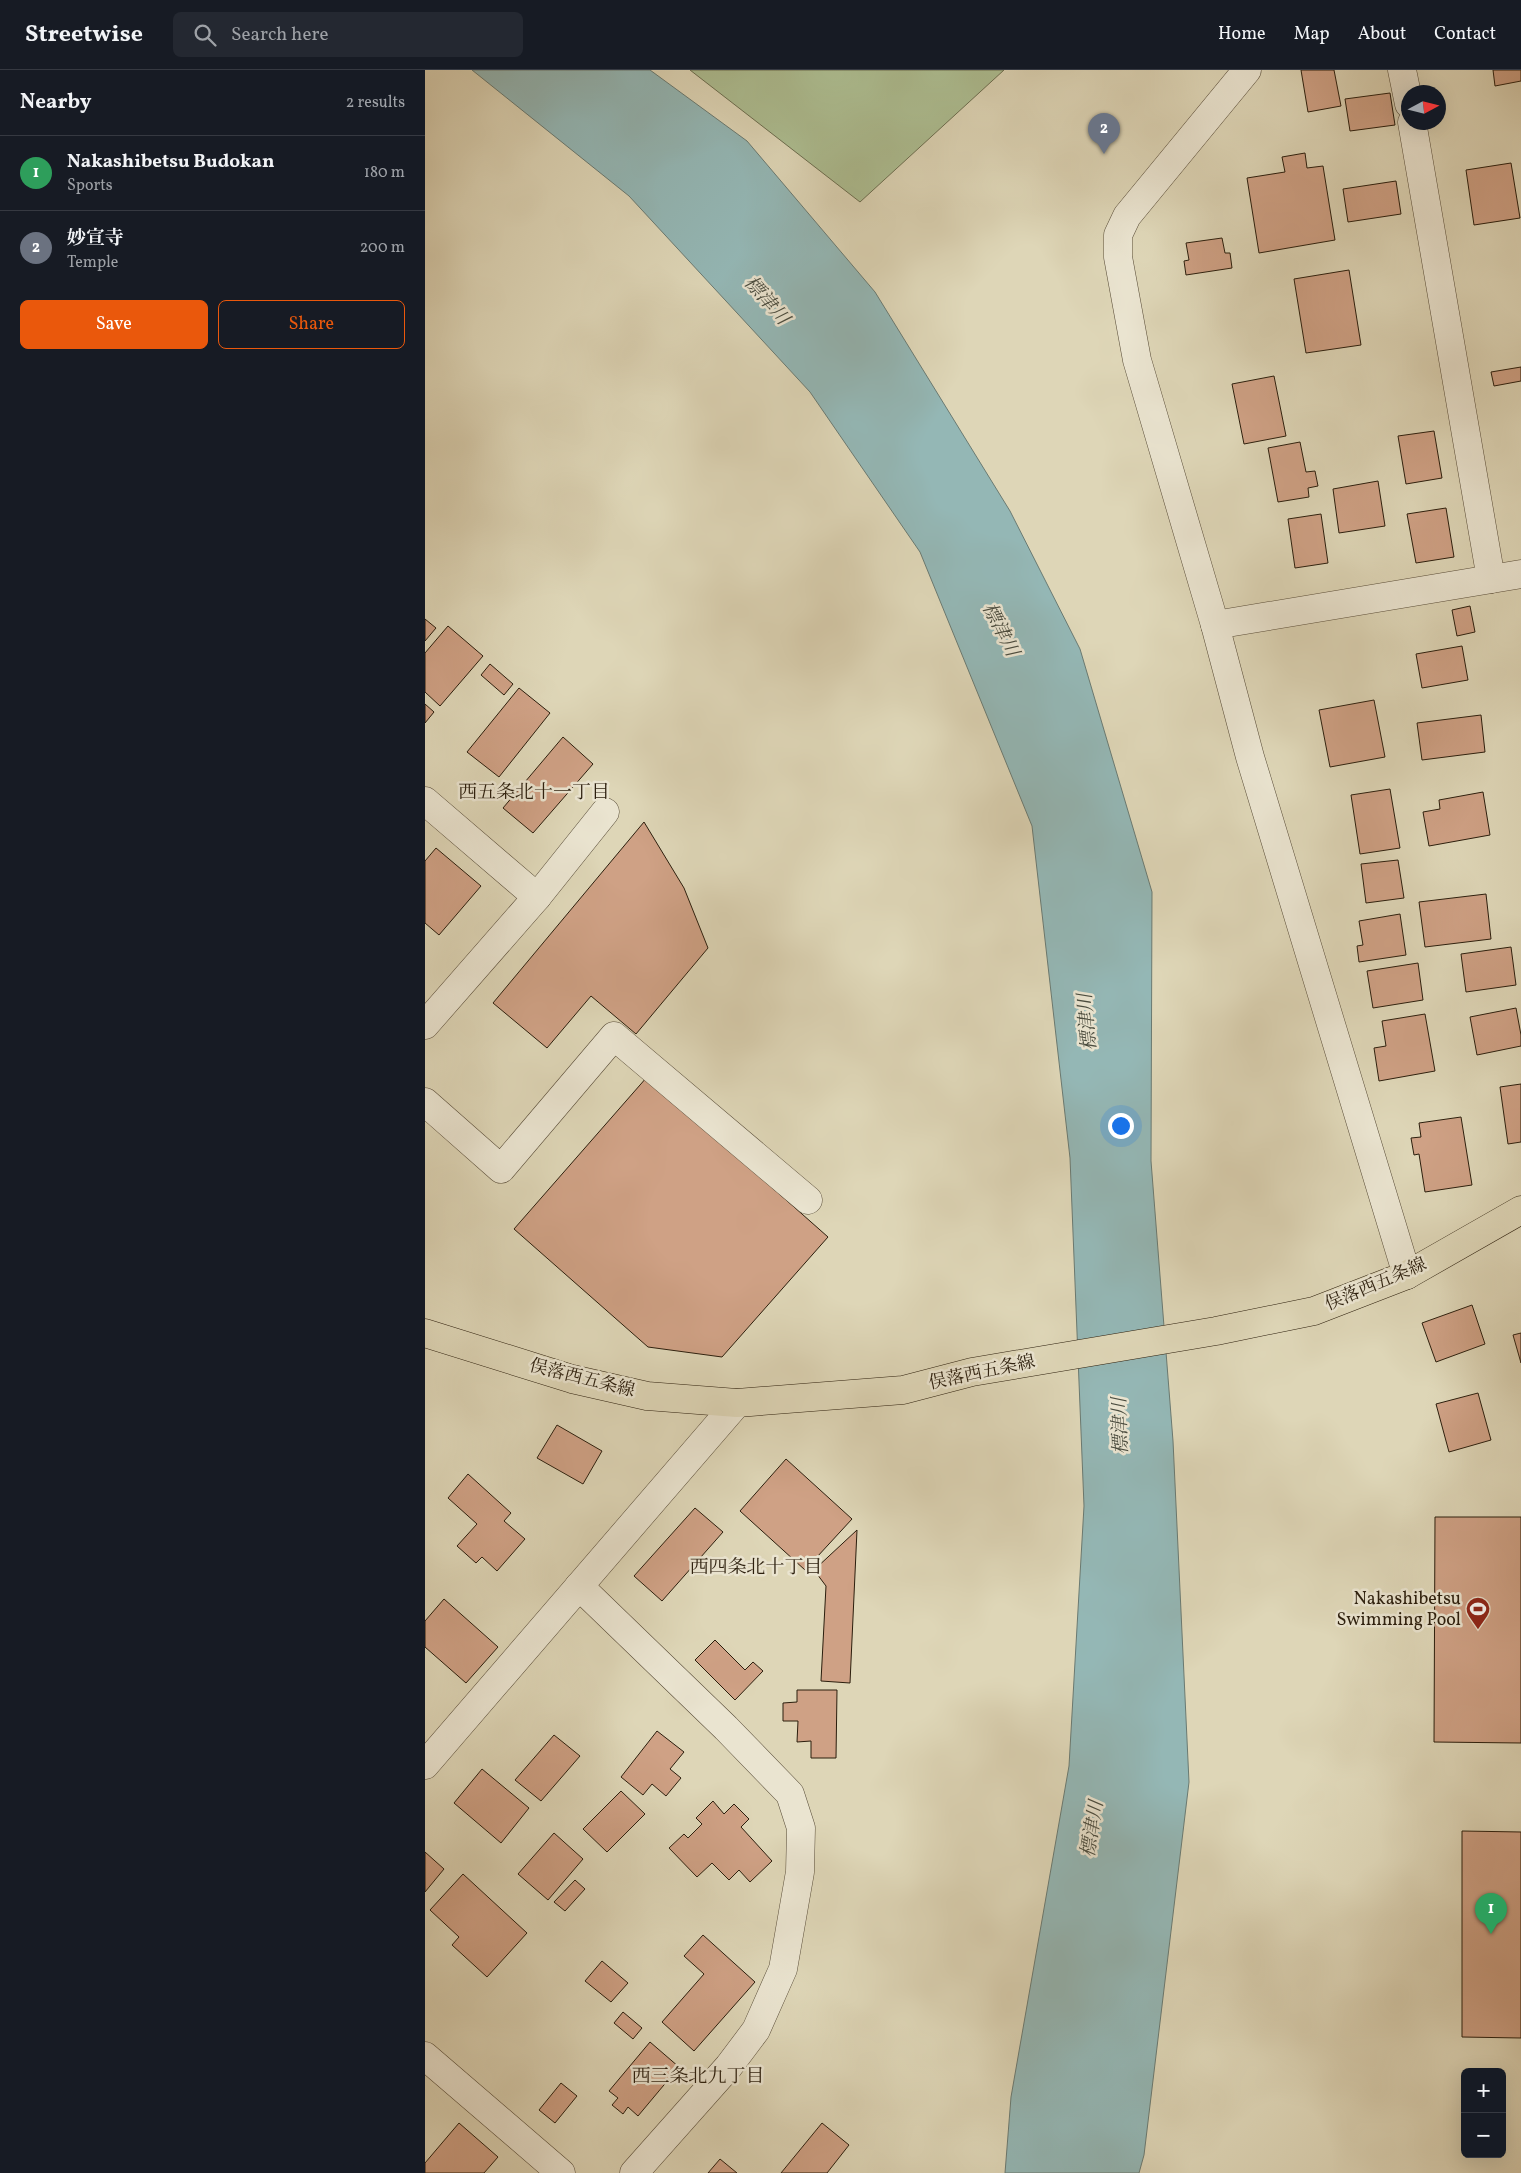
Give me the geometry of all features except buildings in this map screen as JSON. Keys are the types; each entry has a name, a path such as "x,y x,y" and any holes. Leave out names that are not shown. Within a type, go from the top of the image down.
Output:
{"main road":[{"name":"俣落西五条線","path":"425,1333 572,1379 638,1394 737,1403 903,1390 972,1372 1216,1331 1314,1312 1407,1275 1521,1210"}],"street":[{"path":"1247,70 1127,216 1118,236 1118,257 1122,288 1137,360 1215,625 1249,757 1407,1275"},
{"path":"1403,70 1406,85"},
{"path":"1413,130 1491,579"},
{"path":"1215,625 1521,574"},
{"path":"425,802 537,897"},
{"path":"425,1025 537,897 605,812"},
{"path":"425,1102 501,1169 614,1036 809,1200"},
{"path":"425,1765 737,1403"},
{"path":"579,1586 726,1728 790,1794 801,1828 800,1872 783,1970 756,2030 729,2066 634,2173"},
{"path":"425,2056 561,2173"}],"green space":[{"path":"690,70 1004,70 860,202"}],"water":[{"name":"標津川","path":"472,70 650,70 747,141 875,292 1010,511 1080,649 1152,892 1151,1161 1173,1441 1189,1782 1144,2155 1139,2173 1005,2173 1011,2097 1069,1766 1084,1506 1070,1158 1032,826 920,552 810,392 629,196"}],"place":[{"name":"妙宣寺","path":"1104,154"},
{"name":"Nakashibetsu Swimming Pool","path":"1478,1630"},
{"name":"Nakashibetsu Budokan","path":"1491,1934"}],"district":[{"name":"西五条北十一丁目","path":"534,793"},
{"name":"西四条北十丁目","path":"756,1568"},
{"name":"西三条北九丁目","path":"698,2077"}]}
